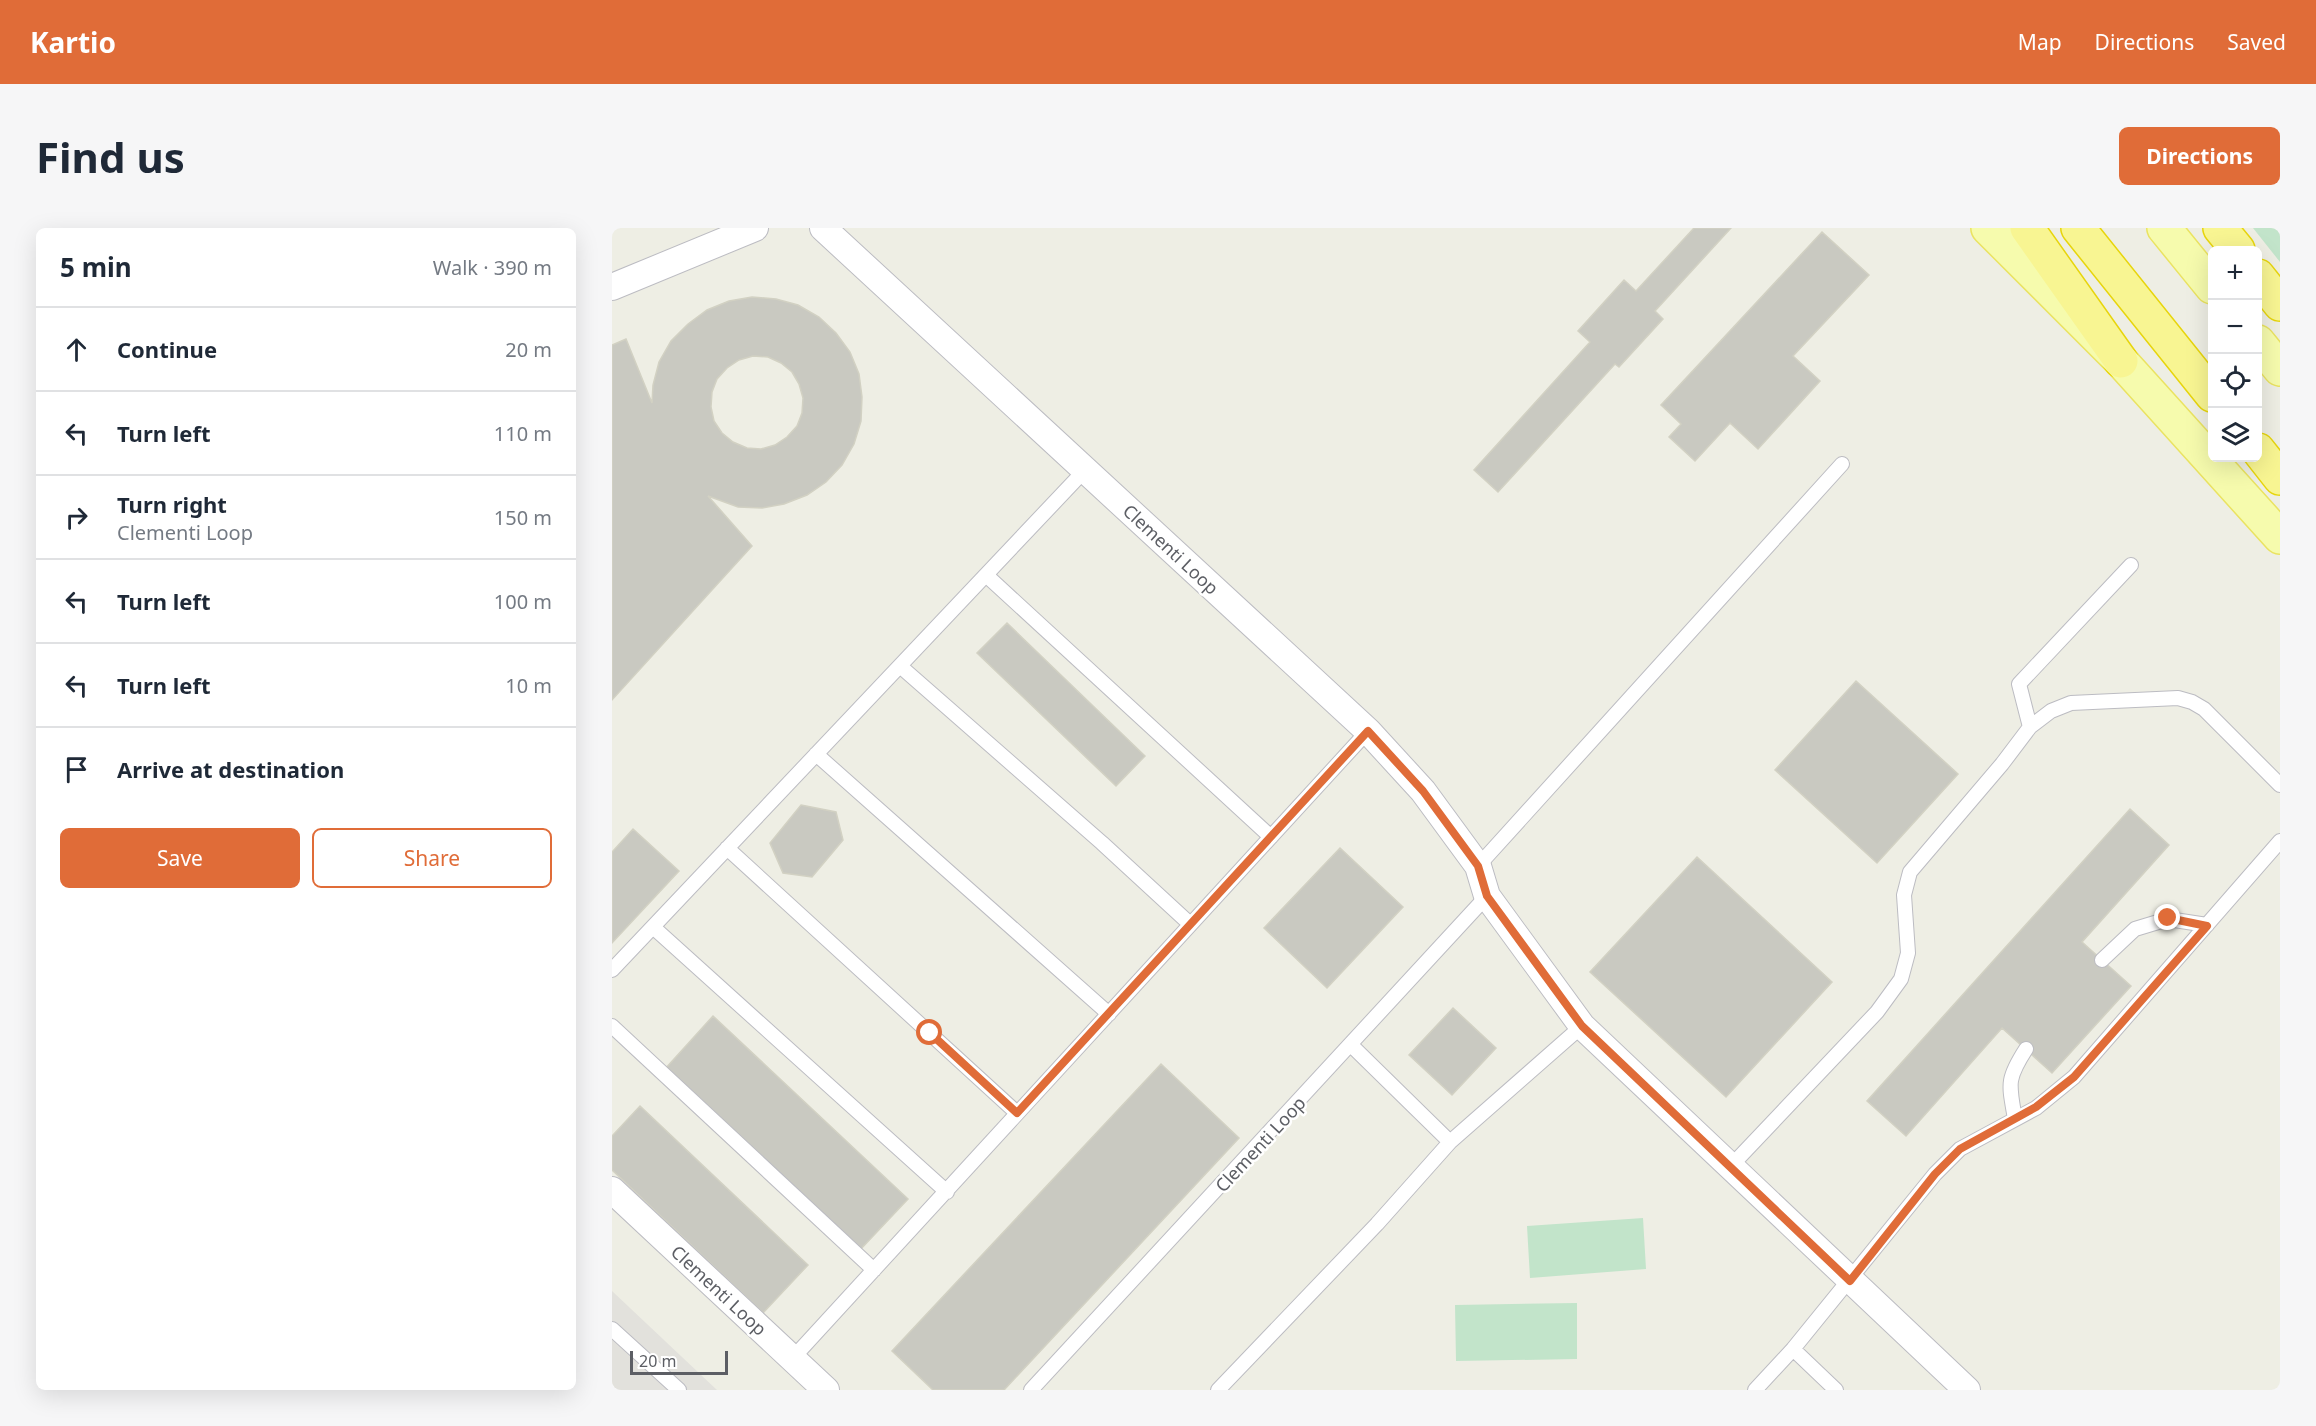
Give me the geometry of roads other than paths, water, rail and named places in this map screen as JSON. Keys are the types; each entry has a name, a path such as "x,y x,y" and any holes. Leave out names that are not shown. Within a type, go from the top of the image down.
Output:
{"highway":[{"path":"2027,228 2121,361"},
{"path":"2078,228 2208,390"},
{"path":"2220,228 2235,246"},
{"path":"2262,281 2280,304"},
{"path":"2262,455 2280,477"}],"main road":[{"path":"1988,228 2121,361 2280,537"},
{"path":"2164,228 2208,282"},
{"path":"2262,347 2280,369"}],"street":[{"path":"612,287 756,228"},
{"name":"Clementi Loop","path":"823,228 1368,731 1423,791 1478,866 1487,896 1582,1026 1967,1390"},
{"name":"Clementi Loop","path":"612,1190 826,1390"}],"lane":[{"path":"1478,866 1842,464"},
{"path":"612,970 1085,470"},
{"path":"2030,727 2019,684 2131,565"},
{"path":"986,575 1271,837"},
{"path":"900,666 1102,843 1190,924"},
{"path":"1731,1166 1876,1012 1901,979 1908,952 1904,895 1910,872 2002,764 2030,727 2050,711 2071,703 2178,698 2192,702 2204,710 2280,785"},
{"path":"792,1359 1368,731"},
{"path":"816,754 1109,1014"},
{"path":"1755,1390 1850,1281 1935,1174 1960,1149 2036,1107 2074,1077 2280,841"},
{"path":"727,848 1017,1113"},
{"name":"Clementi Loop","path":"1031,1390 1487,896"},
{"path":"2102,960 2135,928 2168,918 2207,926"},
{"path":"653,927 946,1192"},
{"path":"612,1026 874,1270"},
{"path":"1218,1390 1377,1224 1450,1142 1582,1026"},
{"path":"1351,1045 1450,1142"},
{"path":"2015,1119 2010,1087 2013,1070 2026,1049"},
{"path":"612,1329 679,1390"},
{"path":"1793,1349 1836,1390"}]}
